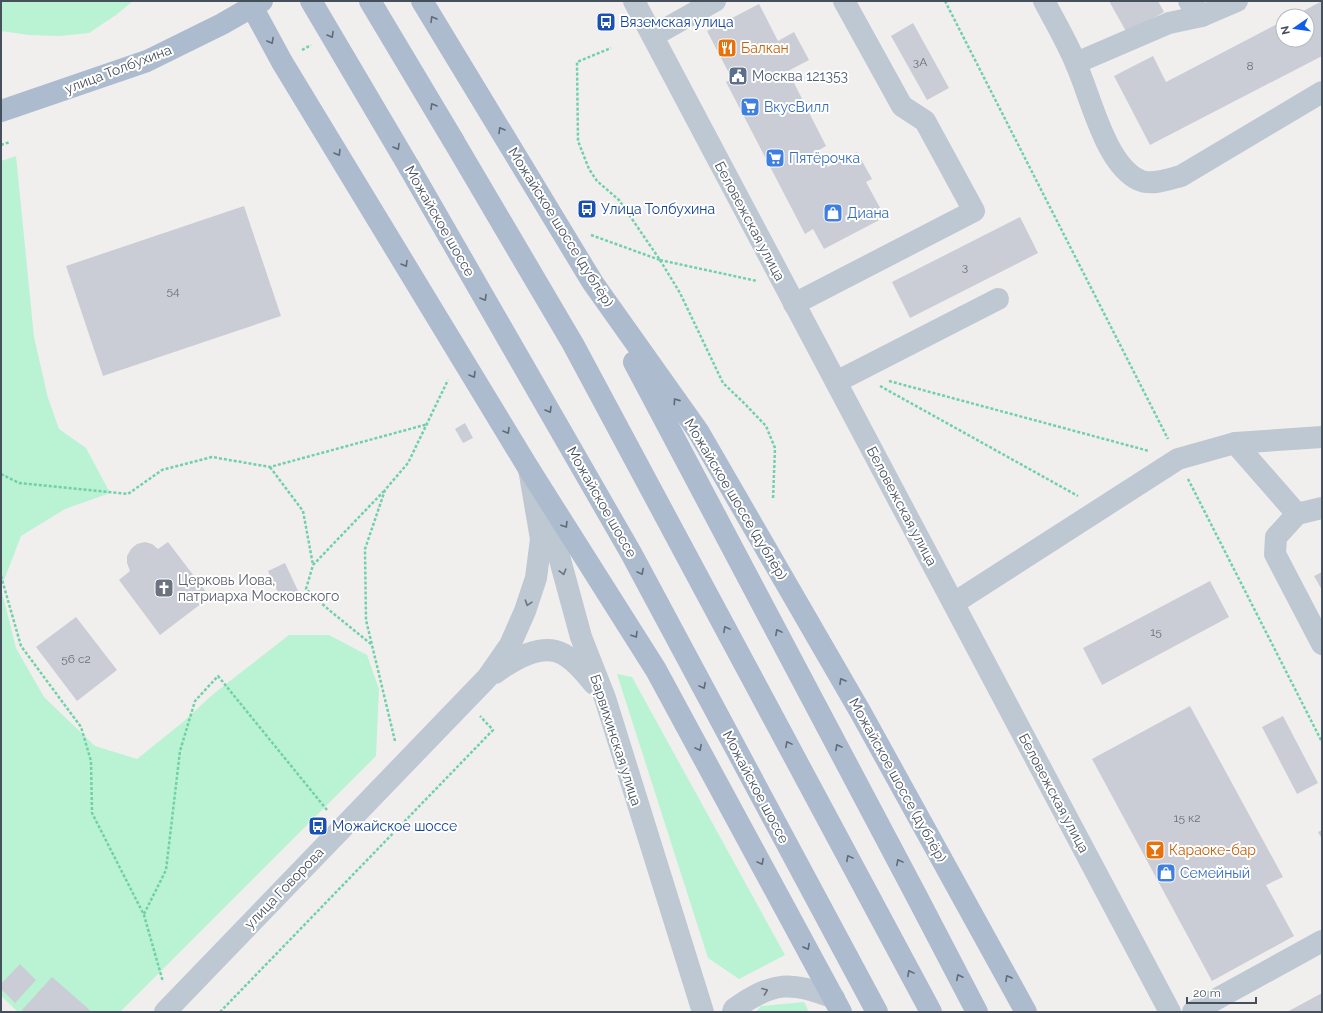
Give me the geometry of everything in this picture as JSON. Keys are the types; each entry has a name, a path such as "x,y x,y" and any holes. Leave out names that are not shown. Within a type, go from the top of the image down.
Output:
{"main road":[{"name":"Можайское шоссе","path":"311,1 631,553 877,1012"},
{"path":"370,1 573,344 930,1010"},
{"name":"Можайское шоссе (дублёр)","path":"422,1 593,283 698,431 861,713 1026,1012"},
{"path":"254,3 282,62 529,469 656,670 838,1005"},
{"name":"улица Толбухина","path":"1,111 146,61 188,41 254,3"},
{"path":"593,283 977,1012"}],"street":[{"name":"Беловежская улица","path":"634,1 1170,1012"},
{"path":"653,36 715,1"},
{"path":"790,295 974,211 925,120 902,106 844,1"},
{"path":"1044,1 1076,63 1102,132 1117,161 1128,173 1140,181 1158,183 1181,176 1322,92"},
{"path":"1076,63 1169,24 1196,9 1237,1"},
{"path":"836,382 998,298"},
{"path":"954,603 1178,459 1235,443 1322,437"},
{"path":"1235,443 1298,514"},
{"name":"улица Говорова","path":"165,1012 487,678 510,645 525,611 536,578 541,539 529,469"},
{"name":"Барвихинская улица","path":"529,469 559,556 581,637 604,698 703,1012"},
{"path":"1322,508 1298,514 1276,537 1275,554 1322,644"},
{"name":"улица Говорова","path":"487,678 523,656 540,651 550,651 563,654 584,671 604,698"},
{"path":"1194,1012 1322,941"},
{"path":"733,1012 734,1009 753,996 771,989 789,985 810,989 838,1005"}],"path":[{"path":"945,1 1322,742"},
{"path":"611,48 577,62 578,141 589,169 597,181 619,200 660,260 680,293 723,383 766,426 775,448 773,500"},
{"path":"1,145 10,142"},
{"path":"590,235 660,260 790,295"},
{"path":"855,372 1178,459"},
{"path":"855,372 1100,508"},
{"path":"372,644 329,610 306,589 313,565 408,464 451,375"},
{"path":"1,474 19,483 128,494 162,470 212,457 270,467 428,424"},
{"path":"270,467 302,511 313,565"},
{"path":"385,490 365,549 366,620 396,745"},
{"path":"1,576 21,646 81,727 91,761 92,813 144,915 163,984"},
{"path":"144,915 166,870 180,751 195,701 218,676 330,813"},
{"path":"220,1012 493,730 476,712"}],"green space":[{"path":"1,1 133,1 116,15 89,33 60,36 29,35 1,31"},
{"path":"16,156 34,337 48,398 59,429 86,448 110,493 65,509 21,536 1,588 1,161"},
{"path":"1,588 16,648 44,697 95,746 137,759 183,722 212,695 289,635 329,635 367,655 379,689 376,756 120,1012 18,1012 1,996"},
{"path":"617,674 632,677 785,955 739,979 708,958"},
{"path":"804,1002 809,1012 756,1012 761,1006"}],"building":[{"path":"1109,1 1158,1 1164,12 1127,33"},
{"path":"1322,1 1322,56 1150,145 1114,76 1153,56 1166,82 1275,25 1275,48 1315,48 1315,8 1309,8"},
{"path":"759,4 778,41 794,32 809,60 788,71 826,146 819,150 828,167 857,152 872,179 866,182 885,217 824,249 813,229 805,234 726,82 732,79 707,31"},
{"path":"913,23 949,88 927,100 891,36"},
{"path":"244,206 281,316 103,376 66,266"},
{"path":"1020,217 1038,253 910,318 892,282"},
{"path":"465,423 473,438 463,443 455,429"},
{"name":"Церковь Иова, патриарха Московского","path":"145,542 152,544 158,549 168,542 210,597 160,635 119,580 130,571 127,563 127,556 131,549 137,544"},
{"path":"285,563 299,593 282,601 268,571"},
{"path":"1322,572 1322,590 1314,576"},
{"path":"1210,581 1229,617 1102,685 1083,648"},
{"path":"76,617 117,670 77,701 36,647"},
{"path":"1190,706 1283,877 1266,885 1294,936 1212,981 1092,759"},
{"path":"1283,716 1318,783 1297,794 1262,727"},
{"path":"1322,830 1322,839 1318,832"},
{"path":"20,964 36,980 15,1003 1,989 1,984"},
{"path":"52,977 92,1012 24,1012 22,1010"},
{"path":"1322,993 1322,1012 1287,1012"}],"place":[{"name":"Вяземская улица","path":"606,22"},
{"name":"Балкан","path":"727,48"},
{"name":"Москва 121353","path":"738,76"},
{"name":"ВкусВилл","path":"750,107"},
{"name":"Пятёрочка","path":"775,158"},
{"name":"Улица Толбухина","path":"587,209"},
{"name":"Диана","path":"833,213"},
{"name":"Церковь Иова, патриарха Московского","path":"164,588"},
{"name":"Можайское шоссе","path":"318,826"},
{"name":"Караоке-бар","path":"1155,850"},
{"name":"Семейный","path":"1166,873"}]}
